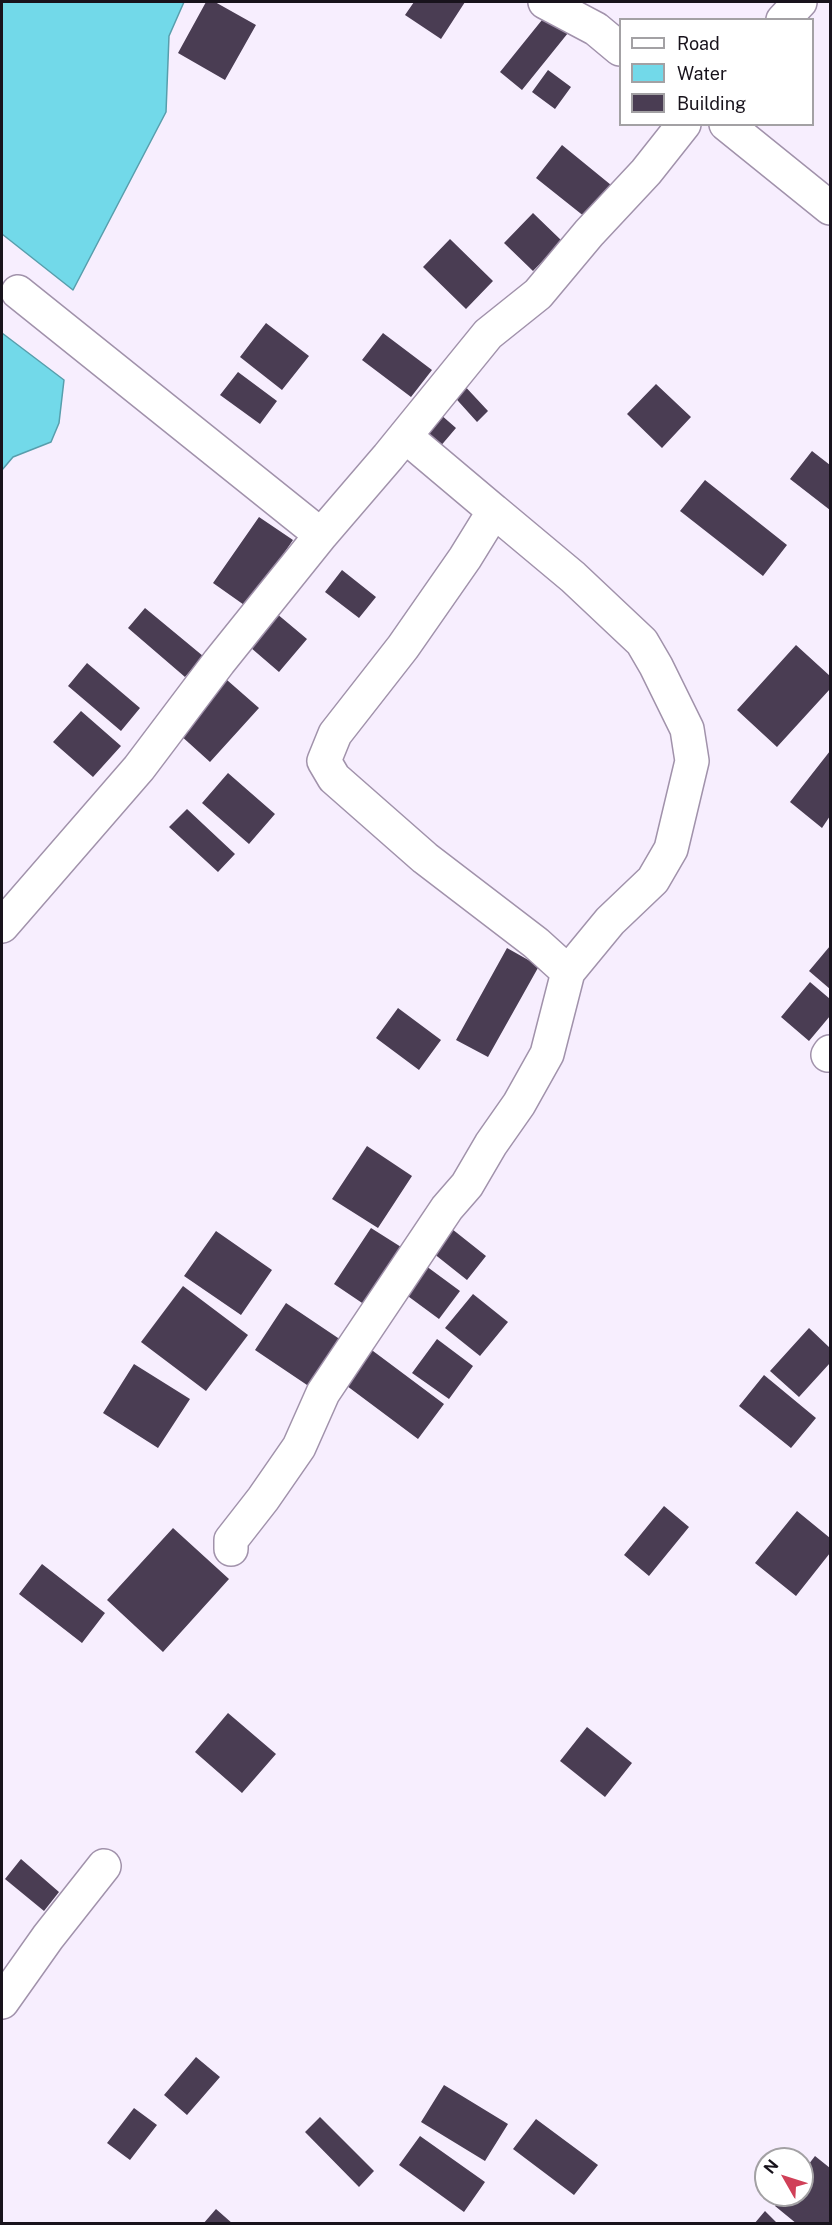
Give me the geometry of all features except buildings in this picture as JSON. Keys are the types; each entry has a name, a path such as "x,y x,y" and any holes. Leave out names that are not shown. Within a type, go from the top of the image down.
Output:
{"street":[{"path":"545,2 596,29 619,47"},
{"path":"785,18 800,2"},
{"path":"2,926 139,768 219,662 321,535 488,334 538,294 589,232 646,172 682,126"},
{"path":"728,126 831,208"},
{"path":"18,292 321,535"},
{"path":"231,1549 231,1540 299,1447 322,1394 447,1208 467,1185 491,1144 519,1104 547,1054 568,972 610,921 653,880 671,849 692,761 687,729 642,642 573,577 405,436"},
{"path":"494,511 410,638 335,734 324,761 334,778 425,858 536,943 568,972"},
{"path":"2,2002 48,1937 104,1866"}],"water":[{"path":"2,2 184,2 169,36 166,112 73,290 2,234"},
{"path":"2,333 64,380 59,423 51,442 13,457 2,470"}]}
